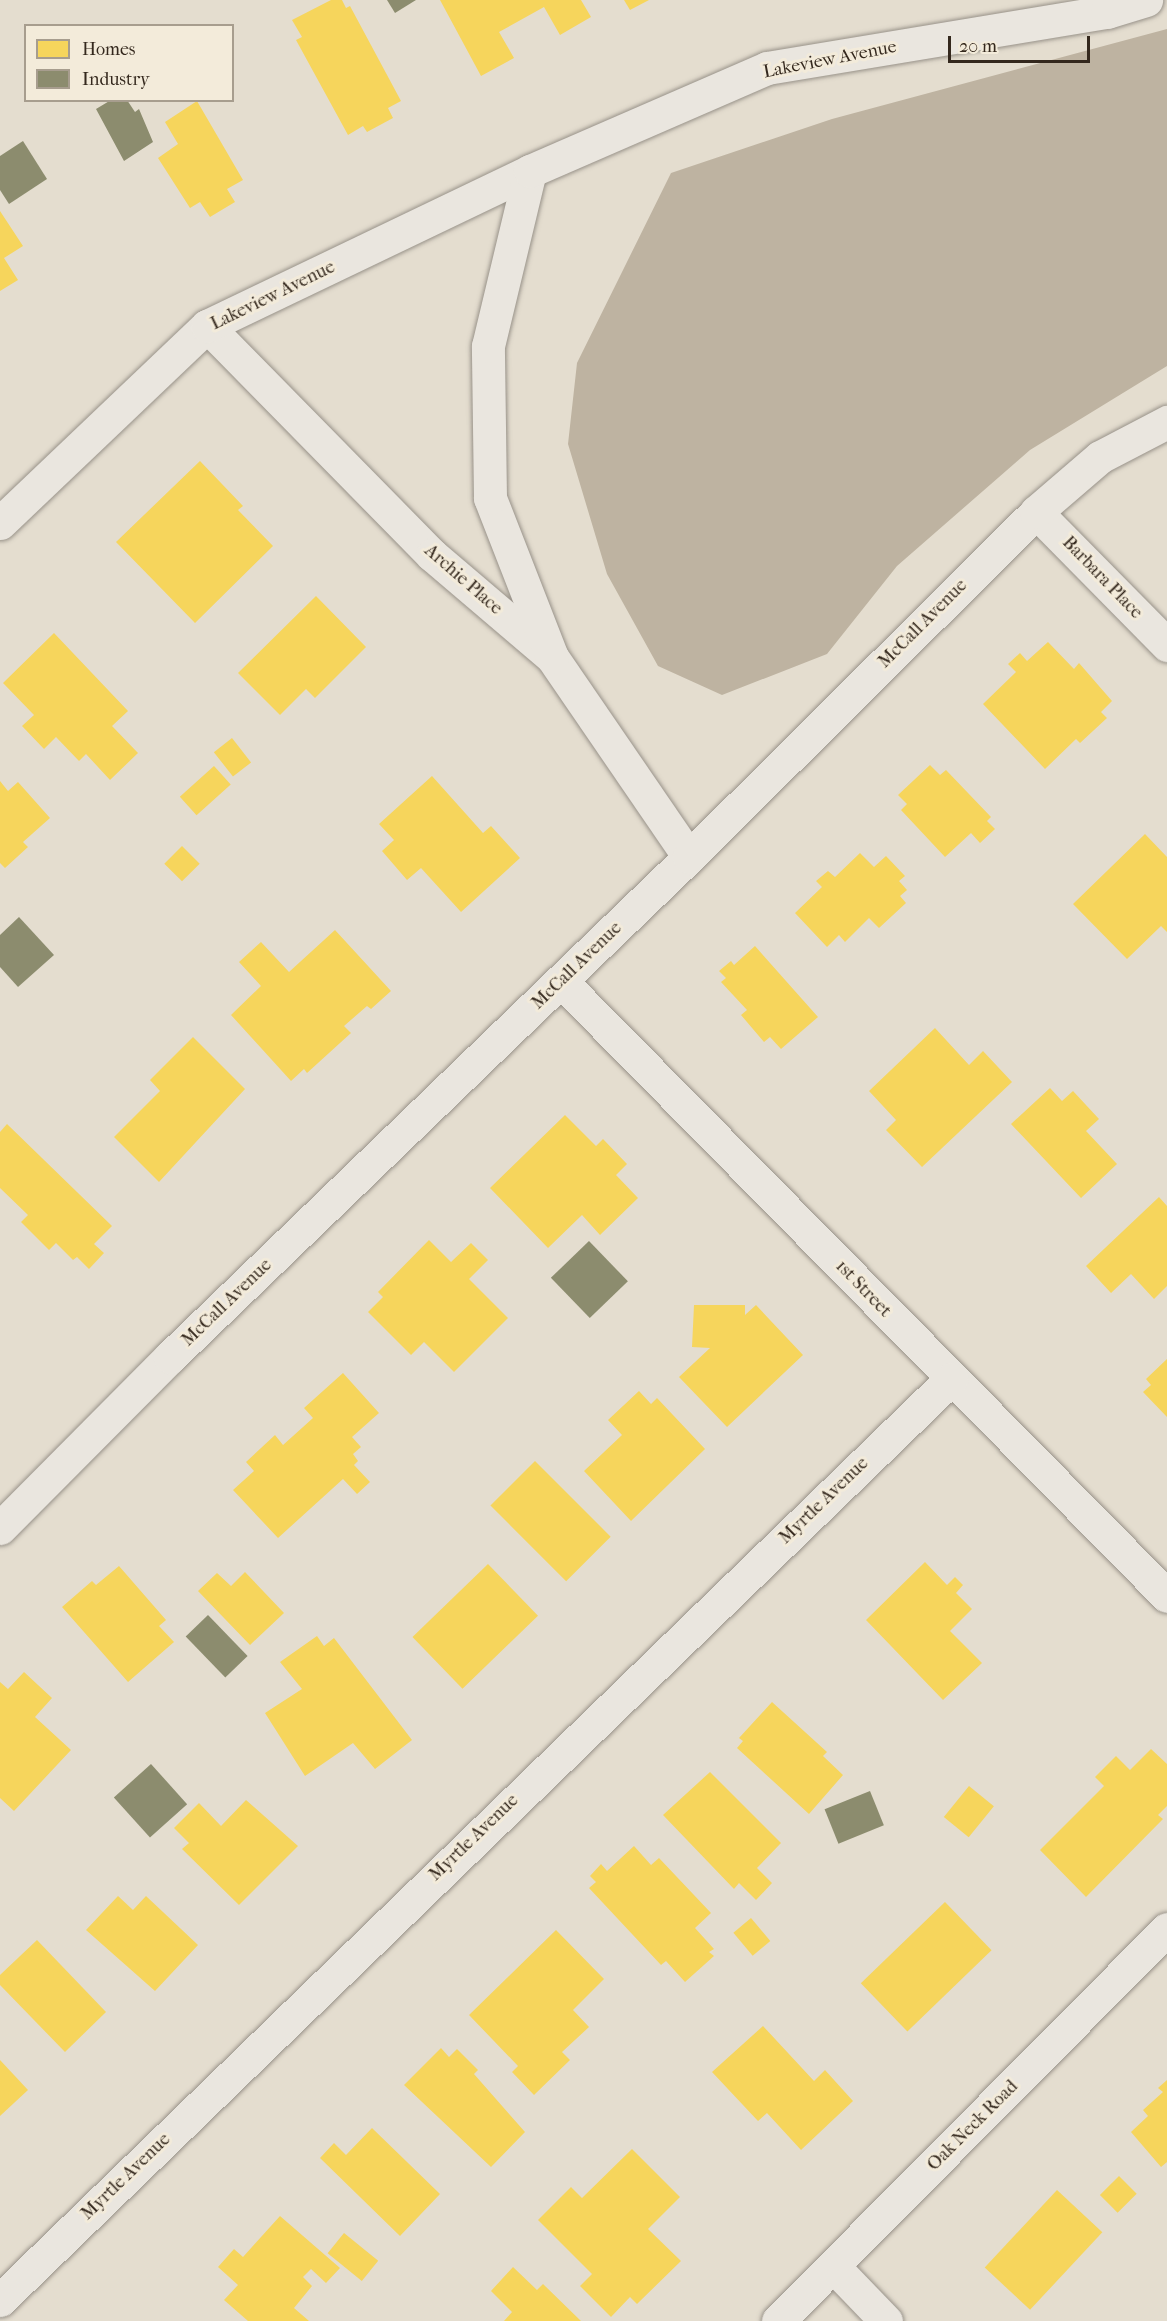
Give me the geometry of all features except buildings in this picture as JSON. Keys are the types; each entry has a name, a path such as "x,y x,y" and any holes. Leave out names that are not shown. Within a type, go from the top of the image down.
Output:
{"street":[{"name":"Lakeview Avenue","path":"0,523 207,326 530,171 767,68 1107,12 1146,0"},
{"path":"530,171 488,346 490,498 552,657"},
{"name":"Archie Place","path":"207,326 432,555 552,657 689,857"},
{"name":"McCall Avenue","path":"0,1528 170,1358 689,857 1036,512 1100,457 1167,422"},
{"name":"Barbara Place","path":"1036,512 1167,645"},
{"name":"1st Street","path":"561,981 1167,1596"},
{"name":"Myrtle Avenue","path":"0,2300 951,1379"},
{"name":"Oak Neck Road","path":"778,2321 1167,1929"},
{"path":"834,2267 886,2321"}],"shaded area":[{"path":"1167,29 1167,366 1030,450 897,566 827,654 722,695 658,666 607,574 568,444 577,363 671,173 832,119"}]}
